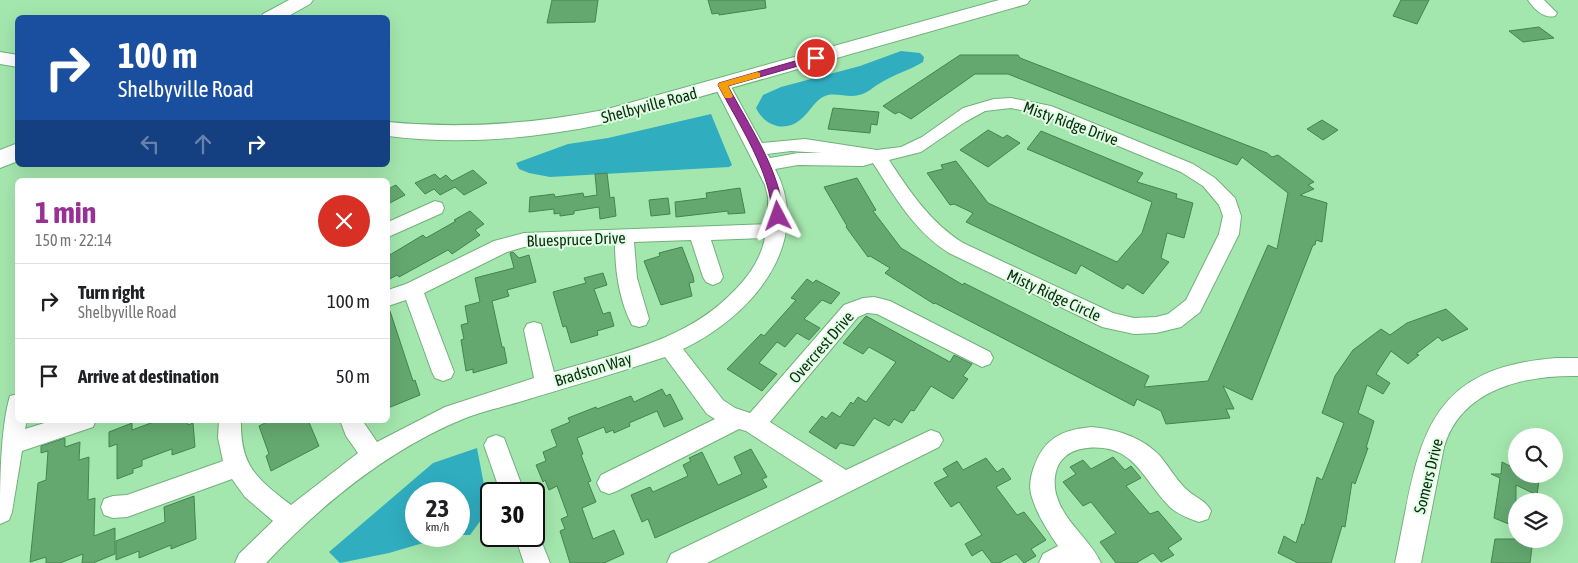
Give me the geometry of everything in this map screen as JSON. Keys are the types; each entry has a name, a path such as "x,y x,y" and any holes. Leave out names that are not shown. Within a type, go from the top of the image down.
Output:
{"main road":[{"path":"276,15 303,0"},
{"name":"Shelbyville Road","path":"390,129 458,133 532,129 622,114 1020,0"},
{"path":"0,58 15,60"},
{"path":"0,160 15,152"}],"street":[{"path":"1535,0 1550,13"},
{"name":"Bradston Way","path":"248,563 290,520 340,479 373,456 446,416 669,346 725,314 749,289 764,268 778,231 777,200 770,175 722,85"},
{"name":"Misty Ridge Drive","path":"760,157 791,145 877,156 902,152 915,148 976,108 995,104 1027,105 1173,162 1200,175 1215,187 1228,203 1232,216 1229,234"},
{"name":"Misty Ridge Circle","path":"877,156 918,217 940,238 956,248 1092,314 1120,324 1156,325 1174,321 1187,312 1193,306 1229,234"},
{"path":"390,229 435,208"},
{"name":"Bluespruce Drive","path":"390,297 413,290 501,246 524,240 778,231"},
{"path":"699,234 713,277"},
{"path":"624,237 625,272 628,290 639,319"},
{"path":"413,290 443,372"},
{"name":"Overcrest Drive","path":"746,421 851,311 862,305 876,304 883,307 982,358"},
{"path":"534,330 546,384"},
{"path":"669,346 715,407 728,415 746,421 845,482"},
{"name":"Somers Drive","path":"1408,563 1437,433 1453,407 1472,391 1514,372 1544,367 1578,367"},
{"path":"0,512 9,445 15,417"},
{"path":"609,483 746,421"},
{"path":"9,445 76,423"},
{"path":"230,423 230,450 236,467 250,488 290,520"},
{"path":"352,423 354,429 373,456"},
{"path":"1052,563 1082,556 1049,509 1043,488 1045,467 1054,451 1069,441 1078,438 1104,438 1134,448 1154,465 1181,501 1199,511"},
{"path":"680,563 931,440"},
{"path":"496,445 509,482"},
{"path":"113,507 127,506 236,467"},
{"path":"532,547 537,563"}],"water":[{"path":"901,51 920,53 924,57 923,62 887,79 868,92 855,96 828,95 823,97 816,102 804,117 794,124 781,126 769,123 756,108 763,95 781,87 860,66"},
{"path":"711,114 732,165 729,167 550,177 519,169 516,163 568,144 608,138"},
{"path":"477,448 483,482 480,482 480,521 470,535 470,482 411,482 433,463"},
{"path":"405,487 405,547 409,547 340,563 329,552"}],"building":[{"path":"552,0 598,0 595,22 547,23"},
{"path":"708,0 765,0 766,8 719,15 719,13 712,14"},
{"path":"1401,0 1429,0 1417,24 1393,16"},
{"path":"1539,27 1554,38 1523,42 1509,31"},
{"path":"960,55 1018,55 1020,58 1267,153 1272,157 1278,155 1314,182 1308,185 1314,189 1300,195 1327,203 1322,242 1316,240 1315,245 1313,245 1252,400 1223,386 1234,409 1226,409 1230,418 1166,424 1161,411 1137,399 1134,406 934,304 885,273 890,268 870,256 868,257 846,227 824,187 857,178 876,210 873,211 901,248 963,285 964,283 1149,376 1144,387 1208,381 1268,245 1277,249 1288,193 1242,157 1237,165 1008,74 975,74 911,119 899,112 895,114 883,106"},
{"path":"833,108 879,112 877,125 871,124 870,133 828,129"},
{"path":"1322,120 1338,130 1323,140 1307,129"},
{"path":"988,130 1003,138 1007,135 1020,143 988,167 960,150"},
{"path":"1041,131 1143,173 1137,182 1177,194 1176,198 1193,203 1184,238 1167,233 1161,258 1169,262 1143,294 1127,284 1123,289 1081,265 1076,274 966,222 973,213 954,204 950,205 927,173 943,169 941,165 956,161 988,203 1117,262 1142,233 1152,202 1027,149"},
{"path":"473,170 487,183 464,195 455,187 440,195 434,189 425,194 415,183 435,174 440,179 446,175 452,181"},
{"path":"607,173 610,198 614,197 616,216 600,219 599,207 574,211 574,214 560,216 560,213 554,214 554,209 529,212 530,197 554,194 555,197 583,193 584,197 597,195 595,174"},
{"path":"396,185 405,195 390,203 390,188"},
{"path":"740,188 745,213 728,214 728,211 676,217 675,202 707,198 706,193"},
{"path":"668,198 670,214 651,216 649,200"},
{"path":"470,211 484,224 475,230 480,235 452,254 448,250 399,277 397,275 390,279 390,255 423,235 426,238 456,221 454,220"},
{"path":"682,247 693,276 694,282 689,283 692,296 661,305 644,261 660,256 659,253"},
{"path":"513,252 519,258 529,255 536,282 507,290 509,296 492,301 507,363 473,373 473,369 466,371 461,340 464,339 461,325 468,323 465,306 480,302 475,278 514,268 510,253"},
{"path":"603,273 607,285 594,289 603,314 610,312 614,326 597,331 598,335 571,343 566,326 563,327 553,292 586,283 584,278"},
{"path":"807,279 813,283 816,280 840,293 831,304 822,300 804,319 820,328 809,340 797,333 785,347 777,342 759,363 777,374 762,391 727,369 761,334 764,336 796,300 791,298"},
{"path":"1446,309 1468,329 1442,341 1438,337 1416,354 1419,355 1408,364 1391,351 1376,374 1390,383 1383,394 1367,385 1358,413 1374,421 1366,448 1368,448 1355,484 1352,482 1345,527 1342,526 1331,563 1298,563 1278,553 1284,536 1296,543 1302,524 1304,525 1317,477 1322,480 1344,423 1322,413 1335,376 1353,350 1381,329 1390,335 1407,323"},
{"path":"390,311 413,381 415,380 420,395 390,407"},
{"path":"866,316 950,362 954,355 972,364 963,376 968,379 953,399 931,386 914,411 911,410 902,423 894,419 889,426 874,418 854,446 840,443 836,449 809,432 822,416 826,419 832,412 840,417 851,402 853,404 858,397 866,402 896,362 869,347 863,354 843,343"},
{"path":"662,389 666,396 670,394 683,419 664,427 657,411 629,423 630,426 614,433 613,430 606,433 604,427 577,438 591,481 588,482 596,502 582,508 593,539 614,530 624,554 604,563 570,563 560,531 565,529 561,519 568,516 557,486 549,490 545,480 543,482 536,465 546,461 543,452 557,446 551,430 570,422 568,418 631,396 634,402"},
{"path":"132,423 132,430 151,423 188,423 188,425 193,423 195,447 172,455 172,449 142,460 142,466 133,469 133,473 117,479 117,444 109,447 109,432"},
{"path":"265,423 309,423 319,446 271,471 266,456 269,454 259,426"},
{"path":"65,438 65,447 80,442 79,460 89,457 88,500 95,498 94,536 115,528 115,554 93,563 82,563 83,554 60,563 46,563 46,557 30,562 38,483 46,480 48,451 41,453 41,446"},
{"path":"751,449 767,477 762,479 767,487 655,538 648,519 642,522 631,495 650,487 653,492 688,476 683,465 691,461 689,458 702,452 718,485 742,474 734,457"},
{"path":"1113,457 1125,470 1131,466 1141,478 1126,486 1150,514 1158,511 1182,539 1168,548 1174,555 1161,562 1153,553 1136,563 1116,563 1100,542 1116,533 1091,502 1083,506 1063,482 1076,474 1070,467 1083,460 1091,469"},
{"path":"986,458 997,472 1003,468 1011,479 996,487 1017,515 1024,512 1046,540 1031,549 1036,556 1024,563 1016,554 999,563 992,563 982,550 972,556 965,544 982,535 959,502 951,507 934,483 948,476 943,469 957,461 963,470"},
{"path":"1502,462 1508,465 1508,483 1539,483 1537,493 1533,493 1516,485 1516,493 1508,493 1508,524 1494,518 1500,478 1491,474 1501,474"},
{"path":"194,496 196,539 171,549 171,545 139,558 139,551 116,560 116,541 165,522 164,507"},
{"path":"1495,539 1508,539 1508,548 1532,548 1530,563 1491,563"}],"slow traffic":[{"path":"728,96 722,85 757,75"}],"route":[{"path":"778,216 777,200 770,175 722,85 816,58"}]}
